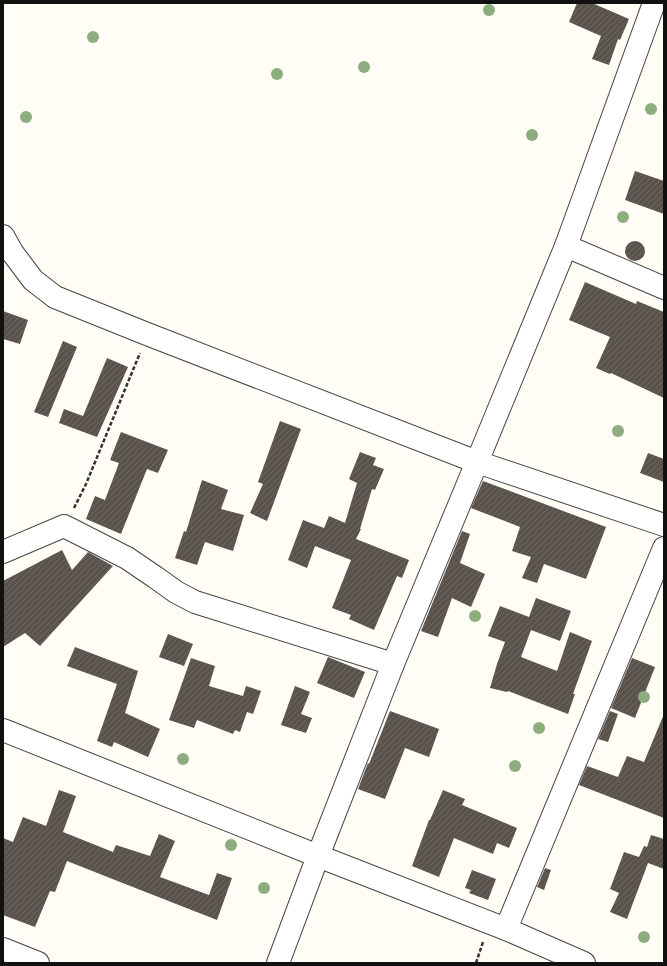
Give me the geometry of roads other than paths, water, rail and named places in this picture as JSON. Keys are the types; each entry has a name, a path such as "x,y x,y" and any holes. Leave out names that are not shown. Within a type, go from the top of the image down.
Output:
{"street":[{"path":"278,963 392,664 566,246 654,3"},
{"path":"3,236 12,252 33,280 55,298 477,462 664,525"},
{"path":"566,246 664,288"},
{"path":"3,552 64,526 127,558 176,592 195,602 392,664"},
{"path":"506,929 664,548"},
{"path":"3,730 318,856 506,929 584,963"},
{"path":"3,949 38,963"}]}
